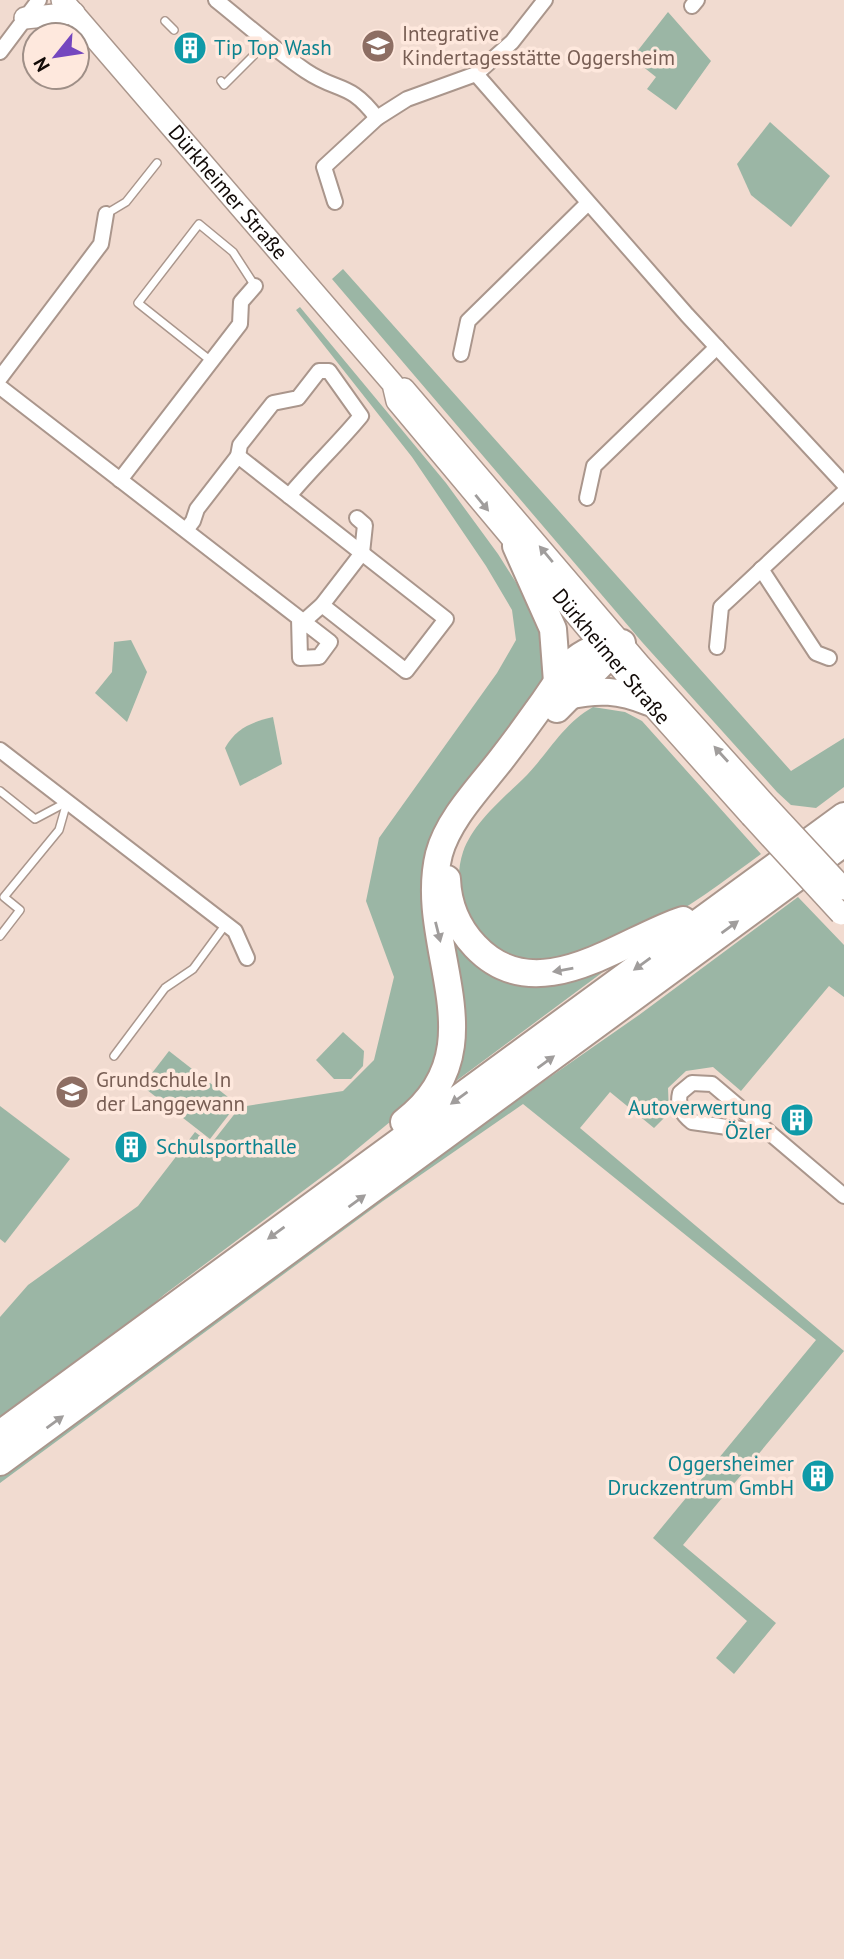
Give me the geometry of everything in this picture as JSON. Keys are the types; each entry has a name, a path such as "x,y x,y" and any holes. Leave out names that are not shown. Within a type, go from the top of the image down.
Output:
{"highway":[{"path":"362,1170 377,1143 411,1118 426,1102 447,1065 453,1042 454,1008 435,919 433,884 440,850 468,803 562,689 553,629 516,546"},
{"path":"611,647 577,657 562,689 478,804 454,843 449,860 448,900 464,934 488,958 506,967 550,972 583,966 672,924 717,909"},
{"path":"562,689 614,690 649,702"},
{"path":"0,1434 844,816"},
{"path":"0,1462 844,843"}],"street":[{"path":"0,52 39,0"},
{"path":"216,0 309,73 349,89 362,98 377,118"},
{"path":"335,202 324,167 377,118 407,99 476,74 512,42 545,0"},
{"path":"25,18 68,7"},
{"name":"Dürkheimer Straße","path":"68,7 393,384 408,391 611,647 649,702 844,889"},
{"path":"476,74 587,204 844,484"},
{"path":"461,354 468,321 587,204"},
{"path":"0,378 101,244 106,214"},
{"path":"120,480 240,324 241,302 255,286"},
{"path":"587,498 594,466 717,347"},
{"path":"194,522 197,509 238,456 240,445 273,403 298,398 319,371 329,371 361,416 338,444 320,458 289,496"},
{"name":"Dürkheimer Straße","path":"393,384 397,401 516,546 759,810 842,915"},
{"path":"0,387 120,480 194,522 310,611 406,671 446,620 238,456"},
{"path":"717,647 721,607 844,492"},
{"path":"310,611 362,553 365,525 357,518"},
{"path":"761,569 816,653 828,658"},
{"path":"0,750 235,931 247,958"},
{"path":"769,1133 692,1122 684,1115 680,1106 681,1093 692,1083 712,1084 844,1196"}],"lane":[{"path":"165,21 174,30"},
{"path":"221,81 224,85 254,55"},
{"path":"106,214 126,202 157,163"},
{"path":"211,361 138,303 199,224 233,252 255,286"},
{"path":"0,791 35,819 67,802"},
{"path":"0,936 20,910 2,900 59,830 67,802"},
{"path":"114,1055 165,988 193,969 226,924"}],"green space":[{"path":"668,12 711,61 676,110 647,89 656,77 632,58"},
{"path":"770,122 830,176 791,227 751,195 737,164"},
{"path":"343,269 791,771 844,738 844,787 816,808 791,805 777,792 642,642 332,279"},
{"path":"300,307 446,483 498,554 529,603 543,637 547,675 448,823 446,1033 425,1093 339,1164 165,1294 100,1349 0,1422 0,1317 28,1285 138,1206 195,1132 211,1144 240,1107 343,1091 374,1060 394,977 366,901 379,838 497,673 516,640 512,610 486,566 412,457 296,310"},
{"path":"131,640 147,672 127,722 95,693 112,672 114,642"},
{"path":"593,707 625,712 642,721 761,854 691,904 646,931 570,957 533,962 513,956 495,946 479,932 468,914 461,894 459,873 463,852 475,830 491,810 527,775 565,729"},
{"path":"273,717 282,764 240,786 225,748 234,735 245,727"},
{"path":"798,897 844,945 844,997 829,986 741,1091 713,1067 686,1071 668,1088 669,1113 654,1128 610,1092 580,1128 844,1351 683,1545 776,1623 734,1674 716,1658 747,1621 653,1538 816,1340 523,1104 383,1201 0,1483 0,1471 342,1222 639,1015"},
{"path":"448,900 488,958 611,966 444,1090"},
{"path":"343,1032 364,1051 363,1066 351,1079 334,1079 316,1060"},
{"path":"169,1051 237,1104 210,1139 142,1086"},
{"path":"0,1106 70,1159 5,1243 0,1239"}],"place":[{"name":"Integrative Kindertagesstätte Oggersheim","path":"378,46"},
{"name":"Tip Top Wash","path":"190,48"},
{"name":"Grundschule In der Langgewann","path":"72,1092"},
{"name":"Autoverwertung Özler","path":"797,1120"},
{"name":"Schulsporthalle","path":"131,1147"},
{"name":"Oggersheimer Druckzentrum GmbH","path":"818,1476"}]}
